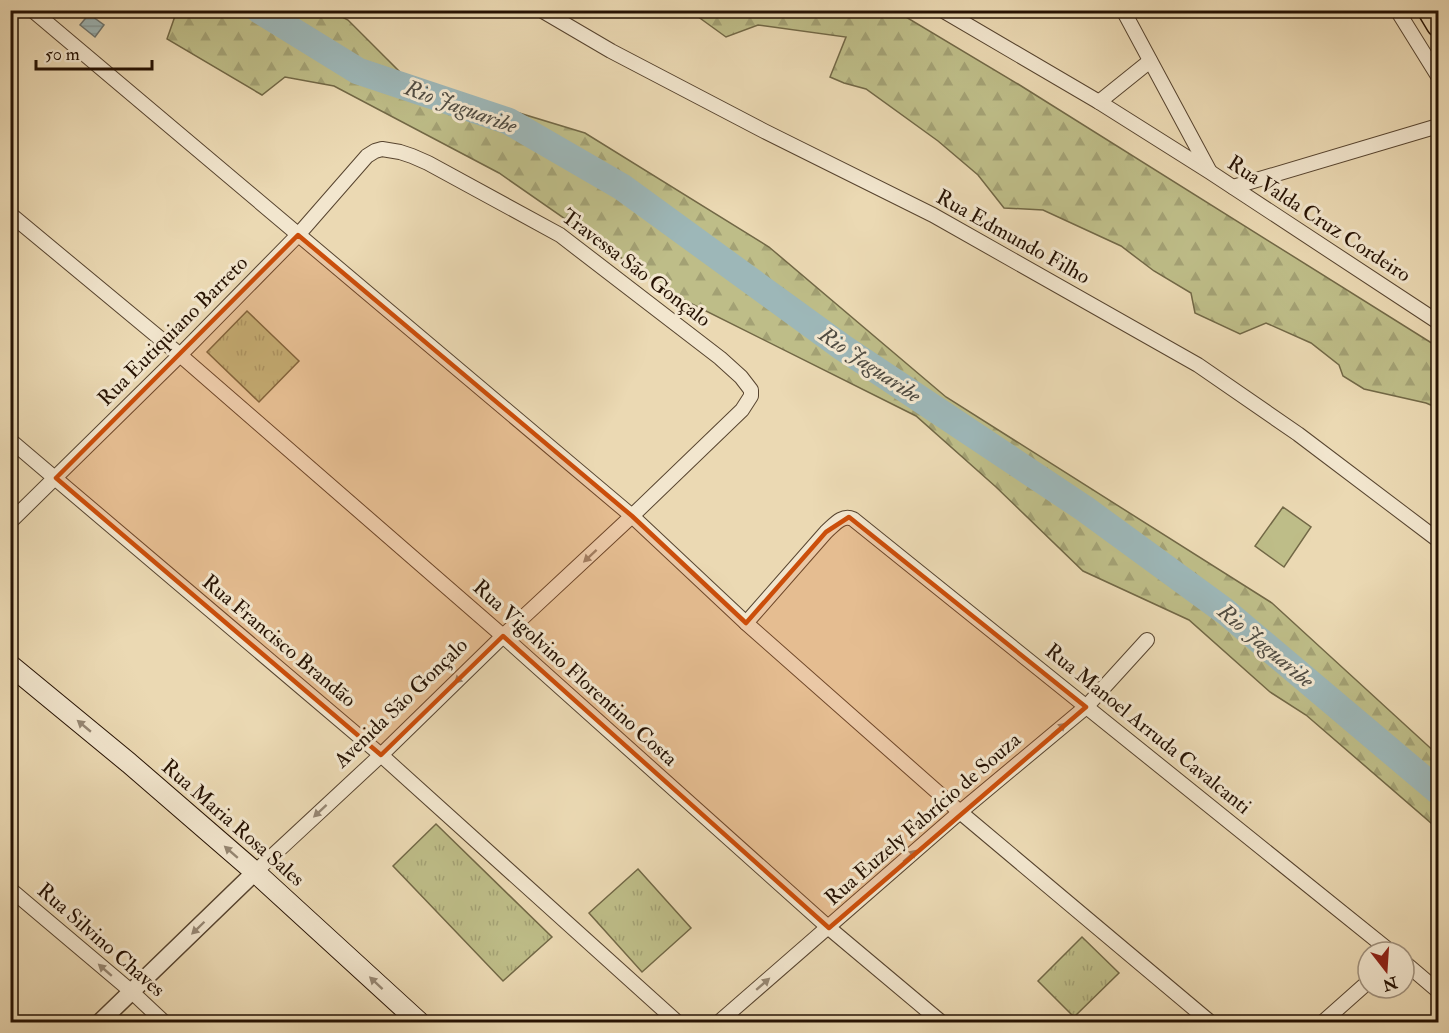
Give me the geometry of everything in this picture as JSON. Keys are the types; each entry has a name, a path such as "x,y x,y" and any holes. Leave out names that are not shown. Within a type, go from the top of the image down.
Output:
{"highway":[{"path":"1429,10 1438,25"}],"main road":[{"name":"Rua Maria Rosa Sales","path":"10,665 129,763 255,872 419,1023"}],"street":[{"path":"32,10 632,516 746,622 960,812 1210,1023"},
{"name":"Rua Edmundo Filho","path":"541,10 611,51 764,131 933,215 1198,366 1298,434 1438,540"},
{"path":"942,10 1100,102 1210,172"},
{"name":"Rua Valda Cruz Cordeiro","path":"1123,10 1210,172 1438,322"},
{"path":"1397,10 1438,76"},
{"path":"1100,102 1150,62"},
{"path":"1233,187 1438,126"},
{"name":"Travessa São Gonçalo","path":"360,165 368,156 382,149 412,156 560,235 720,358 741,377 751,390 751,396 742,410 734,417"},
{"name":"Rua Eutiquiano Barreto","path":"10,522 298,235 360,165"},
{"name":"Rua Vigolvino Florentino Costa","path":"10,214 180,355 503,636 829,928 942,1023"},
{"name":"Avenida São Gonçalo","path":"100,1023 255,872 381,755 734,417"},
{"name":"Rua Francisco Brandão","path":"10,440 381,755 677,1023"},
{"name":"Rua Manoel Arruda Cavalcanti","path":"746,622 826,532 839,521 849,517 853,519 1376,940"},
{"name":"Rua Euzely Fabrício de Souza","path":"719,1023 960,812 1086,706 1147,640"},
{"name":"Rua Silvino Chaves","path":"10,889 164,1023"},
{"path":"1416,972 1438,991"},
{"path":"1323,1023 1356,993"}],"highlighted area":[{"path":"298,235 632,516 746,623 826,532 849,517 1086,707 829,928 503,636 381,755 56,478"}],"green space":[{"path":"168,11 331,11 348,20 407,79 585,133 769,247 946,397 1272,603 1438,755 1438,829 1306,715 1270,692 1189,620 1083,571 996,487 916,416 676,296 499,173 334,86 285,77 262,95 167,39 175,16"},
{"path":"667,11 690,11 677,14"},
{"path":"690,11 896,11 1018,84 1438,347 1438,408 1426,403 1364,389 1343,376 1339,365 1311,343 1266,323 1240,334 1195,313 1191,293 1154,271 1121,246 1043,210 1004,208 978,175 938,141 866,89 830,77 846,37 758,25 726,37"},
{"path":"247,311 299,361 259,402 207,352"},
{"path":"1283,507 1311,527 1284,567 1255,546"},
{"path":"436,824 552,937 503,981 393,866"},
{"path":"638,869 691,928 642,972 589,913"},
{"path":"1082,937 1119,973 1074,1017 1038,981"}],"water":[{"path":"89,14 104,25 95,37 80,25"}],"waterway":[{"name":"Rio Jaguaribe","path":"259,10 358,71 508,121 622,187 842,347 1085,509 1226,612 1438,791"}]}
